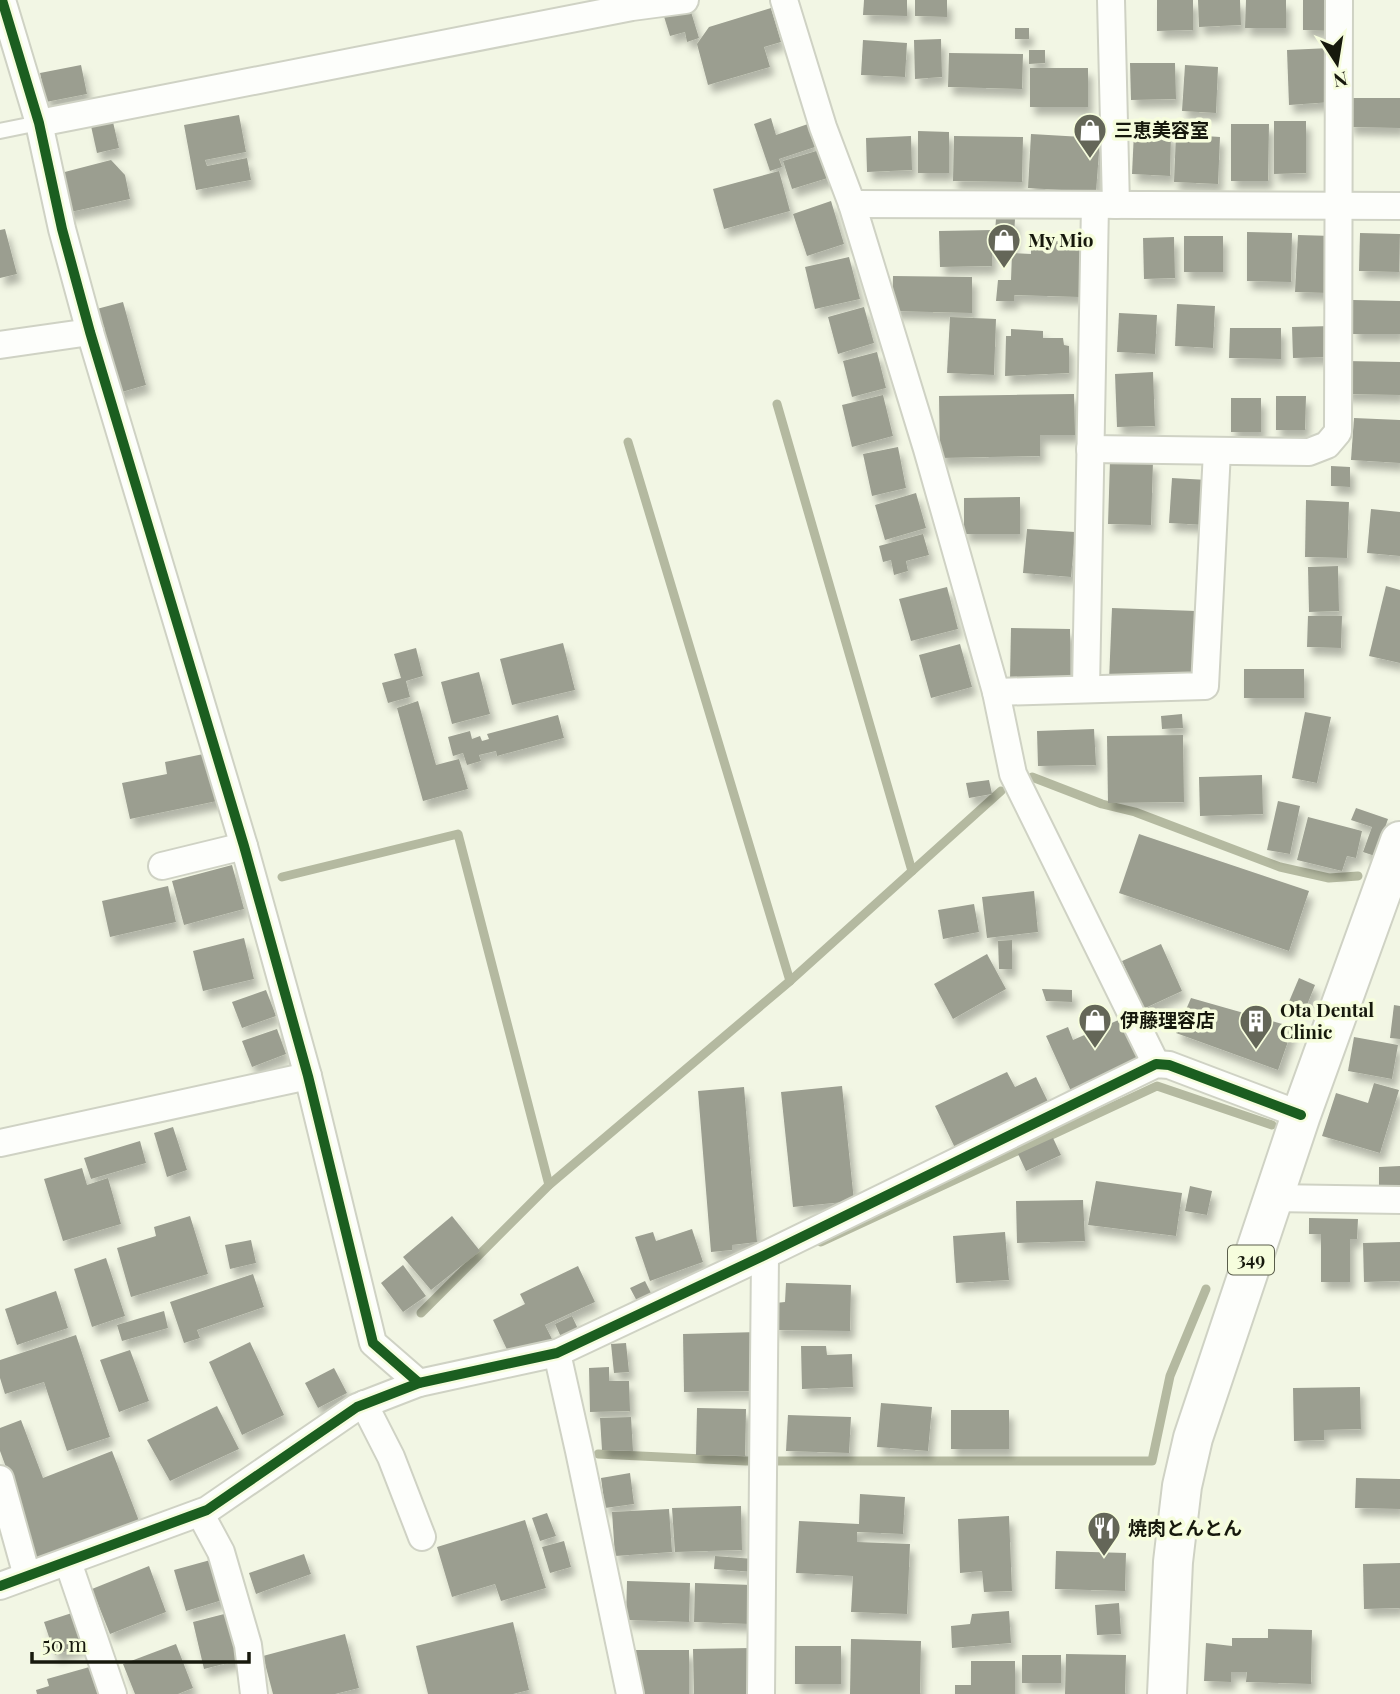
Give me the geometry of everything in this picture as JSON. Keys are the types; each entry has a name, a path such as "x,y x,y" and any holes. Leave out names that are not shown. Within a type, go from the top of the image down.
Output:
{"highway":[{"name":"349","path":"1167,1694 1173,1562 1182,1486 1193,1438 1272,1198 1400,841"}],"street":[{"path":"2,0 39,123 62,229 90,332 244,846 308,1076 373,1343 419,1383"},
{"path":"39,123 632,7 685,0"},
{"path":"783,0 823,127 852,204 927,449 996,692 1013,774 1156,1064"},
{"path":"1086,689 1090,449 1106,205 1111,0"},
{"path":"1090,449 1309,452 1326,445 1338,432 1339,0"},
{"path":"852,204 1400,206"},
{"path":"0,345 90,332"},
{"path":"996,692 1205,686 1217,451"},
{"path":"162,866 244,846"},
{"path":"0,1586 207,1510 356,1407 419,1383 556,1353 765,1255 1156,1064 1169,1065 1301,1115"},
{"path":"0,1143 308,1076"},
{"path":"1272,1198 1400,1200"},
{"path":"761,1694 765,1255"},
{"path":"556,1353 630,1694"},
{"path":"364,1404 391,1457 422,1537"},
{"path":"0,1479 27,1576"},
{"path":"200,1513 221,1552 248,1645 254,1694"},
{"path":"68,1562 113,1694"}],"lane":[{"path":"0,131 39,123"}],"building":[{"path":"864,0 907,0 907,16 863,15"},
{"path":"915,0 947,0 947,17 915,16"},
{"path":"1157,0 1193,0 1193,30 1157,31"},
{"path":"1198,0 1240,0 1241,25 1199,27"},
{"path":"1246,0 1286,0 1286,28 1245,28"},
{"path":"1303,0 1334,0 1333,31 1303,30"},
{"path":"688,2 699,38 687,42 685,32 670,36 662,10"},
{"path":"771,8 781,42 764,47 770,67 708,85 697,44 709,27"},
{"path":"1015,28 1029,28 1029,39 1015,39"},
{"path":"941,39 942,77 915,79 914,40"},
{"path":"863,40 907,43 905,77 861,75"},
{"path":"1330,48 1332,102 1289,105 1287,50"},
{"path":"1029,50 1045,50 1045,63 1029,64"},
{"path":"949,53 1023,54 1022,89 948,87"},
{"path":"1130,63 1175,63 1176,99 1131,100"},
{"path":"81,65 87,94 46,102 40,73"},
{"path":"1185,65 1218,67 1216,113 1182,111"},
{"path":"1030,68 1088,68 1088,107 1030,107"},
{"path":"1349,98 1400,98 1400,128 1349,127"},
{"path":"239,115 246,152 205,160 207,166 247,158 251,180 196,190 184,125"},
{"path":"771,118 776,135 808,124 815,147 779,159 782,167 770,171 754,124"},
{"path":"1274,121 1306,121 1306,173 1274,174"},
{"path":"113,122 119,148 97,153 91,126"},
{"path":"1231,124 1269,124 1268,181 1231,181"},
{"path":"918,131 949,132 949,173 918,173"},
{"path":"1134,132 1171,133 1170,176 1132,174"},
{"path":"1031,134 1100,138 1096,192 1028,188"},
{"path":"1176,134 1220,137 1218,184 1174,182"},
{"path":"911,136 912,170 867,172 866,138"},
{"path":"954,136 1023,137 1022,182 953,181"},
{"path":"823,149 831,177 792,189 783,161"},
{"path":"111,160 125,175 130,199 66,213 57,174"},
{"path":"779,171 790,211 724,229 713,189"},
{"path":"831,201 844,244 807,256 793,214"},
{"path":"996,218 1015,219 1013,249 994,248"},
{"path":"5,229 17,274 0,278 0,230"},
{"path":"992,230 992,266 940,267 939,231"},
{"path":"1247,232 1292,233 1291,282 1247,281"},
{"path":"1360,233 1400,234 1399,272 1359,271"},
{"path":"1298,235 1332,236 1329,293 1295,292"},
{"path":"1184,236 1223,236 1223,272 1184,272"},
{"path":"1174,237 1175,278 1144,279 1143,238"},
{"path":"1031,240 1081,242 1079,297 1014,295 1014,301 996,301 998,280 1011,280 1012,253 1031,254"},
{"path":"849,257 860,299 815,309 805,267"},
{"path":"893,276 972,277 972,313 892,311"},
{"path":"1353,300 1400,301 1400,334 1353,334"},
{"path":"123,302 146,385 115,394 93,310"},
{"path":"1177,304 1215,306 1213,348 1175,346"},
{"path":"864,307 874,343 838,354 828,317"},
{"path":"1119,313 1157,315 1155,354 1117,352"},
{"path":"950,317 996,319 994,375 947,373"},
{"path":"1332,326 1333,357 1293,358 1292,327"},
{"path":"1230,328 1281,328 1281,359 1229,358"},
{"path":"1011,329 1043,331 1043,338 1063,338 1064,345 1069,346 1069,373 1005,376 1006,336 1011,336"},
{"path":"877,352 886,388 852,397 843,361"},
{"path":"1345,361 1400,362 1400,395 1344,394"},
{"path":"1153,372 1155,426 1117,427 1115,374"},
{"path":"1074,394 1075,435 1040,435 1040,456 940,458 939,396"},
{"path":"883,395 893,436 852,447 842,405"},
{"path":"1276,396 1306,396 1305,430 1276,430"},
{"path":"1231,398 1261,398 1261,432 1231,432"},
{"path":"1354,418 1400,420 1400,463 1351,460"},
{"path":"898,447 906,488 872,496 863,454"},
{"path":"1110,461 1153,462 1151,525 1108,524"},
{"path":"1331,466 1350,467 1350,487 1331,486"},
{"path":"1172,478 1208,480 1205,525 1169,523"},
{"path":"916,493 926,528 885,540 875,505"},
{"path":"1020,497 1020,534 964,534 964,498"},
{"path":"1306,500 1349,502 1347,558 1305,557"},
{"path":"1371,509 1400,512 1400,556 1367,553"},
{"path":"1027,529 1075,532 1071,577 1023,573"},
{"path":"923,534 929,555 906,561 908,571 894,575 891,560 883,562 879,546"},
{"path":"1338,566 1339,611 1309,612 1308,567"},
{"path":"1386,586 1400,590 1400,663 1369,656"},
{"path":"947,587 958,629 911,641 899,599"},
{"path":"1112,608 1196,611 1193,684 1109,681"},
{"path":"1308,616 1342,616 1341,648 1307,647"},
{"path":"1011,628 1070,629 1070,681 1010,680"},
{"path":"563,643 575,690 512,705 500,659"},
{"path":"960,644 972,687 931,698 919,655"},
{"path":"416,648 423,676 406,681 410,697 388,703 382,683 401,678 394,654"},
{"path":"1244,669 1304,669 1304,698 1244,698"},
{"path":"479,672 490,714 452,724 441,682"},
{"path":"418,701 436,765 459,759 468,789 423,801 397,708"},
{"path":"1305,712 1331,717 1317,783 1292,778"},
{"path":"1182,714 1183,728 1162,729 1161,716"},
{"path":"558,715 564,738 497,756 496,751 479,755 481,761 467,765 463,753 453,756 448,737 470,731 472,739 480,736 482,741 489,739 487,734"},
{"path":"1094,729 1096,765 1038,766 1037,731"},
{"path":"1183,735 1184,802 1108,803 1107,736"},
{"path":"213,752 222,800 130,819 122,783 167,774 165,762"},
{"path":"1262,775 1263,814 1200,816 1199,777"},
{"path":"989,780 992,794 969,798 966,783"},
{"path":"1278,801 1300,806 1290,854 1267,850"},
{"path":"1356,808 1388,819 1375,856 1363,852 1372,827 1351,820"},
{"path":"1308,817 1362,831 1356,858 1347,856 1342,871 1297,860"},
{"path":"1139,834 1309,891 1289,951 1119,893"},
{"path":"232,865 244,909 184,925 172,881"},
{"path":"168,886 176,922 110,937 102,901"},
{"path":"1034,891 1038,932 987,938 982,897"},
{"path":"974,904 979,932 943,939 938,910"},
{"path":"244,938 254,979 203,991 193,951"},
{"path":"1012,940 1012,969 999,969 998,941"},
{"path":"1161,944 1182,991 1143,1009 1122,961"},
{"path":"987,954 1006,989 953,1019 934,984"},
{"path":"1299,978 1315,985 1305,1010 1288,1004"},
{"path":"1042,989 1072,990 1072,1002 1046,1001"},
{"path":"266,990 276,1016 242,1028 232,1002"},
{"name":"Ota Dental Clinic","path":"1191,998 1293,1027 1278,1070 1176,1033"},
{"path":"1394,1005 1400,1006 1400,1039 1390,1038"},
{"name":"伊藤理容店","path":"1123,1018 1142,1061 1071,1091 1046,1036 1068,1027 1073,1040"},
{"path":"277,1029 286,1054 252,1067 242,1041"},
{"path":"1354,1037 1398,1045 1392,1079 1348,1071"},
{"path":"1007,1072 1015,1087 1036,1077 1051,1108 957,1152 935,1106"},
{"path":"1374,1083 1399,1090 1380,1153 1322,1136 1336,1093 1368,1103"},
{"path":"842,1086 854,1201 793,1207 781,1092"},
{"path":"744,1087 757,1242 732,1245 732,1250 711,1252 698,1091"},
{"path":"173,1127 187,1170 167,1177 154,1133"},
{"path":"1053,1138 1061,1155 1026,1171 1018,1154"},
{"path":"140,1141 146,1163 91,1179 84,1158"},
{"path":"1400,1166 1400,1188 1379,1188 1379,1167"},
{"path":"82,1168 87,1185 108,1178 121,1224 63,1241 44,1179"},
{"path":"1096,1181 1182,1193 1176,1236 1088,1225"},
{"path":"1190,1186 1212,1191 1207,1215 1185,1211"},
{"path":"1083,1200 1085,1241 1017,1243 1016,1201"},
{"path":"190,1216 208,1274 131,1297 117,1248 156,1236 154,1227"},
{"path":"452,1216 480,1251 431,1290 403,1257"},
{"path":"1309,1218 1358,1219 1357,1239 1350,1239 1350,1282 1321,1282 1321,1234 1309,1234"},
{"path":"692,1229 703,1262 650,1281 635,1237 653,1232 656,1241"},
{"path":"1005,1232 1009,1280 956,1283 953,1236"},
{"path":"251,1240 256,1263 230,1269 225,1245"},
{"path":"1400,1242 1400,1281 1364,1282 1363,1243"},
{"path":"106,1258 125,1316 92,1327 74,1269"},
{"path":"403,1265 426,1296 403,1312 381,1283"},
{"path":"578,1266 595,1302 545,1325 552,1339 511,1358 493,1320 525,1304 520,1294"},
{"path":"253,1274 264,1307 197,1330 200,1338 184,1343 170,1302"},
{"path":"645,1281 652,1295 638,1303 630,1288"},
{"path":"786,1283 851,1285 850,1331 775,1330 775,1303 785,1302"},
{"path":"56,1291 68,1328 17,1345 5,1309"},
{"path":"164,1311 168,1328 122,1341 117,1325"},
{"path":"572,1316 578,1329 561,1337 555,1324"},
{"path":"758,1332 759,1391 684,1392 683,1334"},
{"path":"76,1335 110,1437 67,1451 44,1382 5,1394 0,1378 0,1360"},
{"path":"250,1342 284,1415 242,1435 209,1362"},
{"path":"626,1343 629,1372 614,1373 611,1344"},
{"path":"801,1346 826,1346 827,1355 852,1354 853,1387 802,1389"},
{"path":"130,1350 149,1401 119,1412 100,1360"},
{"path":"609,1367 609,1381 629,1381 630,1411 590,1412 589,1368"},
{"path":"334,1368 347,1393 318,1408 305,1383"},
{"path":"1360,1387 1361,1429 1324,1430 1324,1440 1294,1441 1293,1388"},
{"path":"881,1403 932,1407 928,1451 877,1447"},
{"path":"217,1406 239,1449 170,1481 147,1440"},
{"path":"697,1408 746,1409 745,1456 696,1455"},
{"path":"951,1410 1009,1410 1009,1449 951,1449"},
{"path":"788,1415 851,1417 849,1453 786,1451"},
{"path":"631,1417 633,1451 602,1450 600,1418"},
{"path":"21,1420 43,1478 112,1451 139,1521 37,1560 8,1488 13,1486 0,1451 0,1428"},
{"path":"630,1473 634,1504 605,1508 601,1478"},
{"path":"1356,1478 1400,1479 1400,1509 1355,1508"},
{"path":"860,1494 905,1497 903,1534 857,1532 857,1542 910,1544 907,1614 851,1612 853,1576 796,1573 799,1521 859,1524"},
{"path":"741,1506 742,1550 675,1552 672,1508"},
{"path":"669,1509 672,1552 615,1556 612,1512"},
{"path":"547,1513 556,1536 540,1541 532,1518"},
{"path":"1009,1516 1012,1591 984,1592 982,1571 960,1573 958,1519"},
{"path":"525,1520 546,1588 501,1601 495,1584 452,1597 437,1547"},
{"path":"564,1541 571,1567 550,1573 542,1547"},
{"path":"1056,1551 1126,1553 1125,1591 1055,1589"},
{"path":"304,1554 311,1574 256,1594 249,1573"},
{"path":"715,1556 754,1559 753,1572 714,1569"},
{"path":"214,1559 226,1599 186,1611 174,1570"},
{"path":"1400,1563 1400,1608 1364,1609 1363,1564"},
{"path":"149,1566 166,1612 110,1634 92,1589"},
{"path":"627,1581 690,1583 689,1622 626,1620"},
{"path":"695,1583 752,1585 750,1624 694,1622"},
{"path":"1119,1603 1121,1634 1097,1635 1095,1605"},
{"path":"1009,1611 1011,1643 952,1648 951,1626 970,1624 972,1614"},
{"path":"75,1612 86,1645 55,1655 44,1622"},
{"path":"232,1612 244,1659 204,1669 193,1622"},
{"path":"513,1622 529,1690 513,1694 428,1694 416,1646"},
{"path":"1268,1629 1312,1630 1311,1684 1246,1682 1247,1672 1231,1672 1231,1682 1204,1681 1206,1643 1232,1646 1232,1638 1268,1638"},
{"path":"345,1634 359,1688 335,1694 273,1694 263,1656"},
{"path":"851,1639 921,1641 920,1694 850,1694"},
{"path":"176,1644 193,1688 178,1694 135,1694 123,1664"},
{"path":"795,1646 841,1646 841,1684 795,1684"},
{"path":"751,1648 752,1694 694,1694 693,1649"},
{"path":"636,1650 689,1650 689,1694 636,1694"},
{"path":"1066,1654 1126,1655 1125,1694 1065,1694"},
{"path":"1022,1655 1061,1655 1061,1683 1022,1683"},
{"path":"971,1661 1015,1661 1015,1694 955,1694 955,1685 971,1685"},
{"path":"93,1666 101,1694 37,1694 36,1690 49,1686 47,1679"}],"waterway":[{"path":"777,404 912,871"},
{"path":"628,442 790,981"},
{"path":"1032,777 1102,804 1135,812 1280,867 1329,878 1358,876"},
{"path":"421,1313 549,1185 790,981 1001,791"},
{"path":"282,877 458,834 549,1185"},
{"path":"821,1242 1157,1086 1272,1125"},
{"path":"598,1454 746,1461 1152,1461 1170,1376 1206,1289"}],"cycle path":[{"path":"2,0 39,123 62,229 90,332 244,846 308,1076 373,1343 419,1383"},
{"path":"0,1586 207,1510 357,1407 419,1383 557,1353 765,1255 1156,1064 1169,1065 1301,1115"}],"place":[{"name":"三恵美容室","path":"1090,160"},
{"name":"My Mio","path":"1004,270"},
{"name":"伊藤理容店","path":"1095,1050"},
{"name":"Ota Dental Clinic","path":"1256,1051"},
{"name":"焼肉とんとん","path":"1104,1558"}]}
